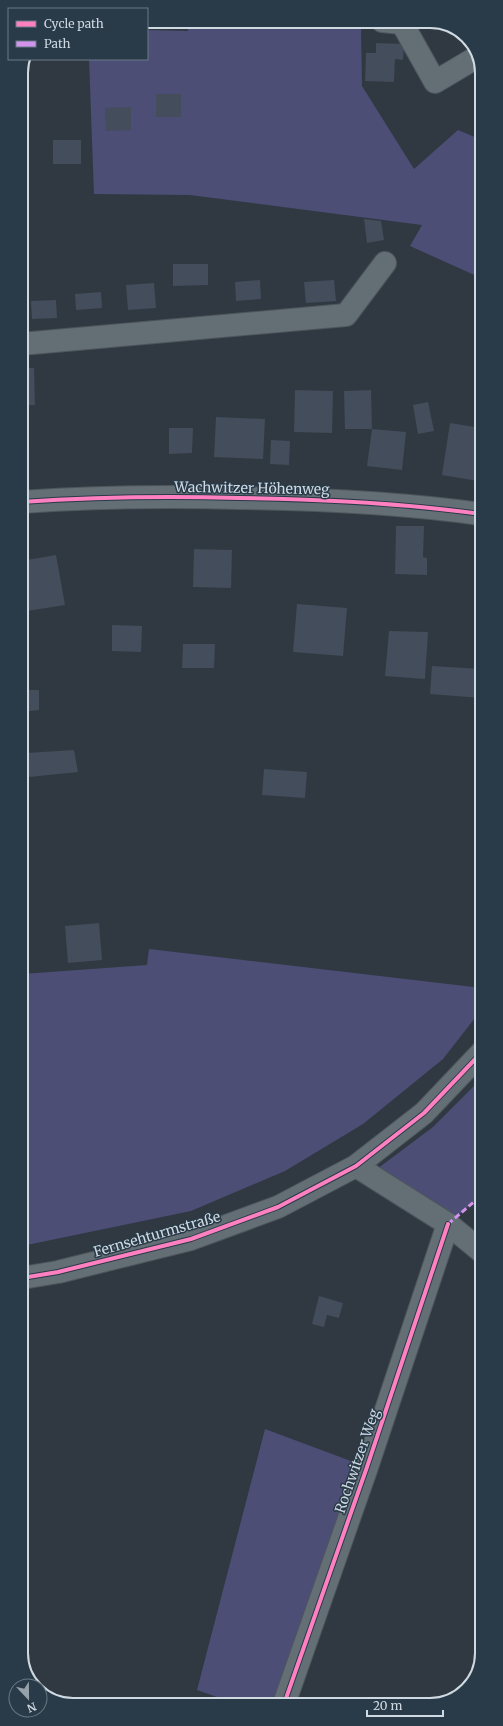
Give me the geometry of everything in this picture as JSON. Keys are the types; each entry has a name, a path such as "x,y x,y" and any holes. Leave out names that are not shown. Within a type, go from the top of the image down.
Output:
{"street":[{"path":"405,28 435,82 472,60"},
{"path":"28,343 346,315 385,262"},
{"name":"Wachwitzer Höhenweg","path":"28,502 66,499 195,497 325,499 425,506 475,513"},
{"name":"Fernsehturmstraße","path":"28,1277 58,1272 191,1239 278,1207 356,1166 424,1113 475,1059"},
{"path":"356,1166 448,1224 475,1246"},
{"name":"Rochwitzer Weg","path":"286,1698 370,1459 448,1224"}],"shaded area":[{"path":"188,28 361,28 362,86 414,169 458,130 475,137 475,275 410,246 422,225 190,195 94,194 89,60 148,60 148,30 188,31"},
{"path":"149,949 475,987 475,1018 443,1059 363,1124 285,1171 191,1211 28,1245 28,974 147,965"},
{"path":"475,1085 475,1201 448,1224 377,1169 433,1127"},
{"path":"265,1429 367,1467 286,1698 220,1698 197,1690"}],"building":[{"path":"376,43 404,44 403,60 395,59 394,82 365,81 366,53 376,53"},
{"path":"156,94 181,94 181,117 156,117"},
{"path":"131,107 131,130 106,131 105,108"},
{"path":"53,140 81,140 81,164 53,164"},
{"path":"364,219 381,221 384,240 367,243"},
{"path":"173,264 208,264 208,285 173,286"},
{"path":"260,280 261,299 236,301 235,282"},
{"path":"334,280 336,301 306,303 304,282"},
{"path":"154,283 156,308 128,310 126,285"},
{"path":"101,292 102,308 76,310 75,294"},
{"path":"56,300 57,318 32,319 31,301"},
{"path":"28,368 34,368 35,405 28,405"},
{"path":"295,390 333,391 332,433 294,432"},
{"path":"371,390 372,429 345,429 344,391"},
{"path":"428,402 434,431 418,434 413,405"},
{"path":"216,417 265,419 263,459 214,457"},
{"path":"450,423 475,427 475,480 442,475"},
{"path":"169,428 193,428 192,453 169,454"},
{"path":"372,429 406,432 402,470 367,466"},
{"path":"271,440 290,441 289,465 270,464"},
{"path":"396,526 424,526 423,557 427,558 427,575 395,574"},
{"path":"194,549 232,550 231,588 193,587"},
{"path":"56,555 65,605 28,611 28,560"},
{"path":"297,604 347,608 343,656 293,652"},
{"path":"112,625 142,626 141,652 112,651"},
{"path":"389,631 428,632 425,679 385,676"},
{"path":"183,644 215,644 214,668 182,668"},
{"path":"432,666 475,669 475,698 430,694"},
{"path":"28,690 39,690 39,710 28,711"},
{"path":"74,750 78,772 29,777 28,753"},
{"path":"264,769 307,772 305,798 262,795"},
{"path":"99,923 102,960 68,963 65,926"},
{"path":"319,1296 343,1303 339,1318 327,1315 324,1327 312,1324"}],"marked path":[{"path":"448,1224 475,1201"}],"cycle path":[{"path":"28,502 130,497 270,499 391,504 475,513"},
{"path":"28,1277 58,1272 191,1239 278,1207 356,1166 424,1113 475,1059"},
{"path":"286,1698 367,1467 448,1224"}]}
